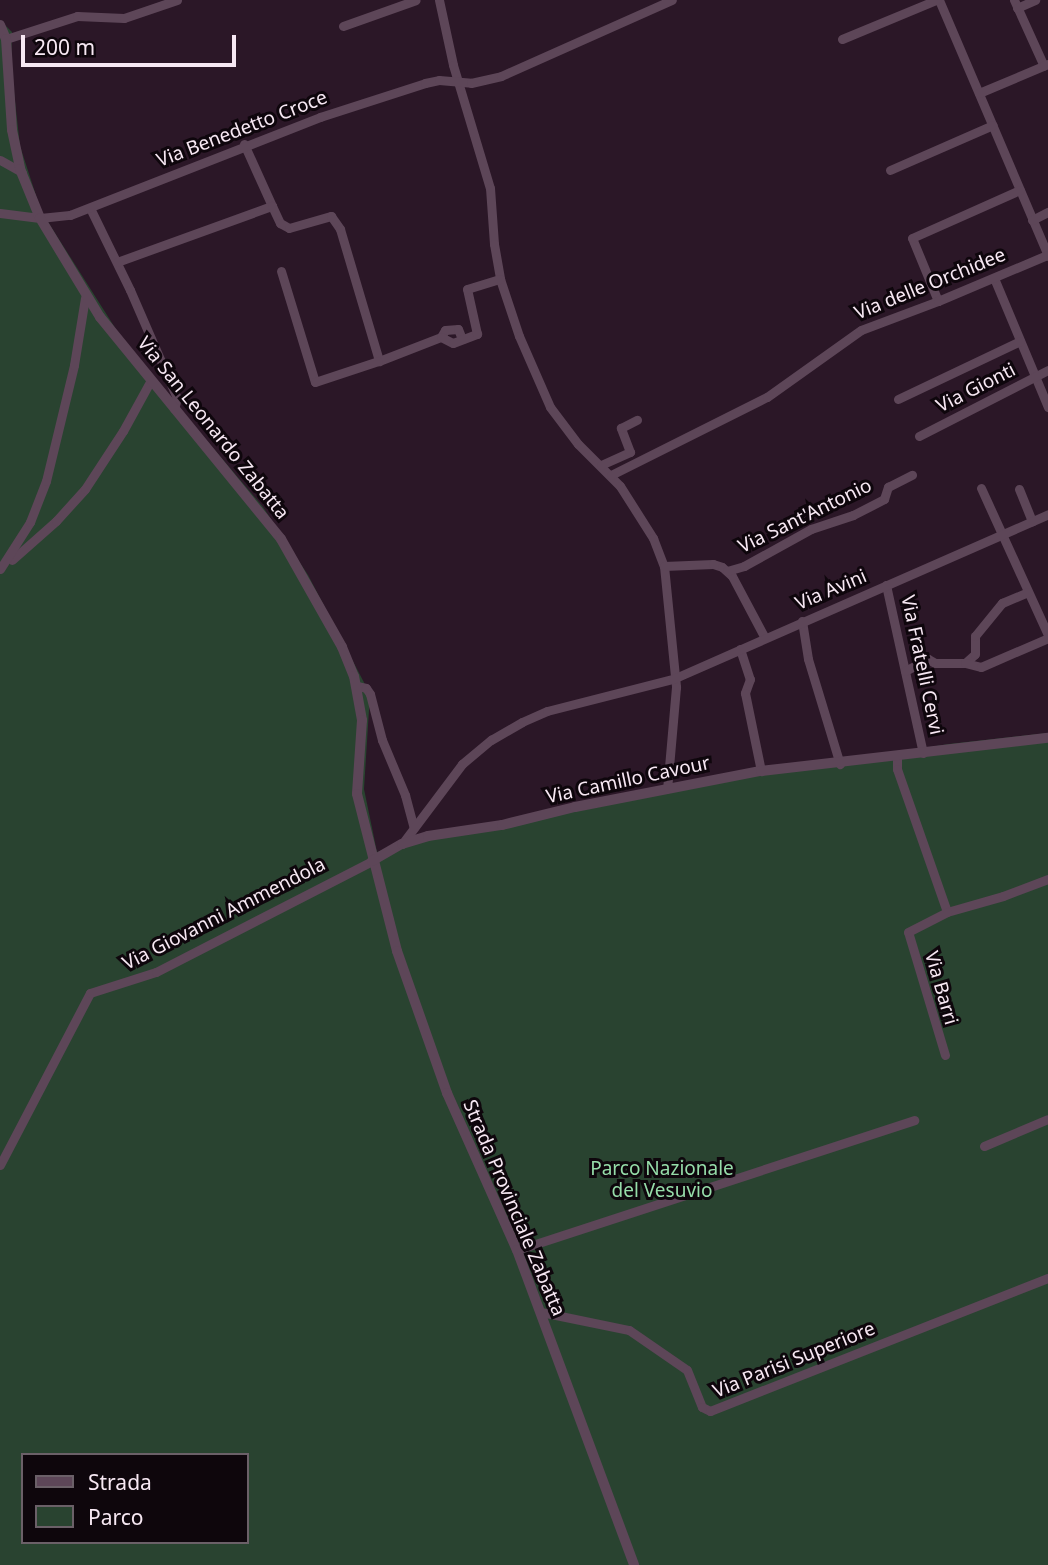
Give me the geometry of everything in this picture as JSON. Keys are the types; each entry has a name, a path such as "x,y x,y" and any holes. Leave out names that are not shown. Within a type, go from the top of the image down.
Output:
{"street":[{"path":"6,39 77,16 124,18 177,0"},
{"path":"343,26 416,0"},
{"path":"439,0 490,188 494,244 500,279 519,336 551,407 578,444 611,475 653,538 664,566 673,679 676,687 667,789"},
{"name":"Via Benedetto Croce","path":"0,213 40,218 70,215 244,144 425,83 439,80 460,83 501,76 672,0"},
{"path":"842,39 937,0 1048,255"},
{"path":"979,93 1046,65 1015,4 1035,0"},
{"name":"Via San Leonardo Zabatta","path":"0,25 6,39 12,130 22,172 40,218 85,298 281,539 342,646 358,686 362,720 357,794 372,861"},
{"path":"890,170 993,125"},
{"path":"244,144 280,223 286,227 330,216 336,220 379,361 442,337 445,330 452,328 457,330 462,339 477,334 467,289 500,279"},
{"path":"0,160 22,172"},
{"path":"938,301 912,238 1020,190"},
{"path":"117,262 272,206"},
{"path":"90,208 177,398 174,409"},
{"path":"1032,219 1048,212"},
{"name":"Via delle Orchidee","path":"611,475 767,397 861,330 1048,255"},
{"path":"281,271 315,382 378,361"},
{"path":"994,278 1048,407"},
{"path":"0,570 30,522 46,481 74,365 85,298"},
{"path":"898,399 1020,341"},
{"name":"Via Gionti","path":"919,436 1048,370"},
{"path":"0,570 56,521 85,489 123,431 151,380"},
{"path":"601,465 630,452 621,428 637,420"},
{"name":"Via Sant'Antonio","path":"664,566 713,564 727,571 744,566 811,529 853,515 884,499 888,487 912,475"},
{"path":"905,671 928,659 940,664 965,663 981,667 1048,637 981,488"},
{"path":"1019,489 1032,521"},
{"name":"Via Avini","path":"402,844 462,764 491,740 547,711 673,679 1047,516"},
{"path":"727,571 765,638"},
{"name":"Via Fratelli Cervi","path":"886,585 923,753"},
{"path":"965,663 975,654 975,636 1002,603 1028,592"},
{"path":"802,621 808,659 840,764"},
{"path":"740,649 750,679 745,693 761,771"},
{"path":"358,686 366,688 369,694 382,740 405,795 414,828"},
{"name":"Via Camillo Cavour","path":"372,861 402,844 761,771 1048,738"},
{"path":"897,757 897,769 947,912 1003,896 1048,879"},
{"name":"Via Giovanni Ammendola","path":"0,1165 90,993 156,972 372,861"},
{"name":"Strada Provinciale Zabatta","path":"372,861 397,951 443,1083 517,1250 634,1565"},
{"name":"Via Barri","path":"945,1055 908,932 947,912"},
{"path":"984,1146 1048,1119"},
{"path":"517,1250 914,1120"},
{"name":"Via Parisi Superiore","path":"541,1312 626,1328 687,1370 702,1407 710,1412 1048,1278"}],"green space":[{"name":"Parco Nazionale del Vesuvio","path":"0,20 12,32 11,65 20,146 41,211 126,345 263,507 308,575 370,694 364,789 377,852 421,835 467,829 607,797 949,744 1048,733 1048,1565 0,1565"}]}
